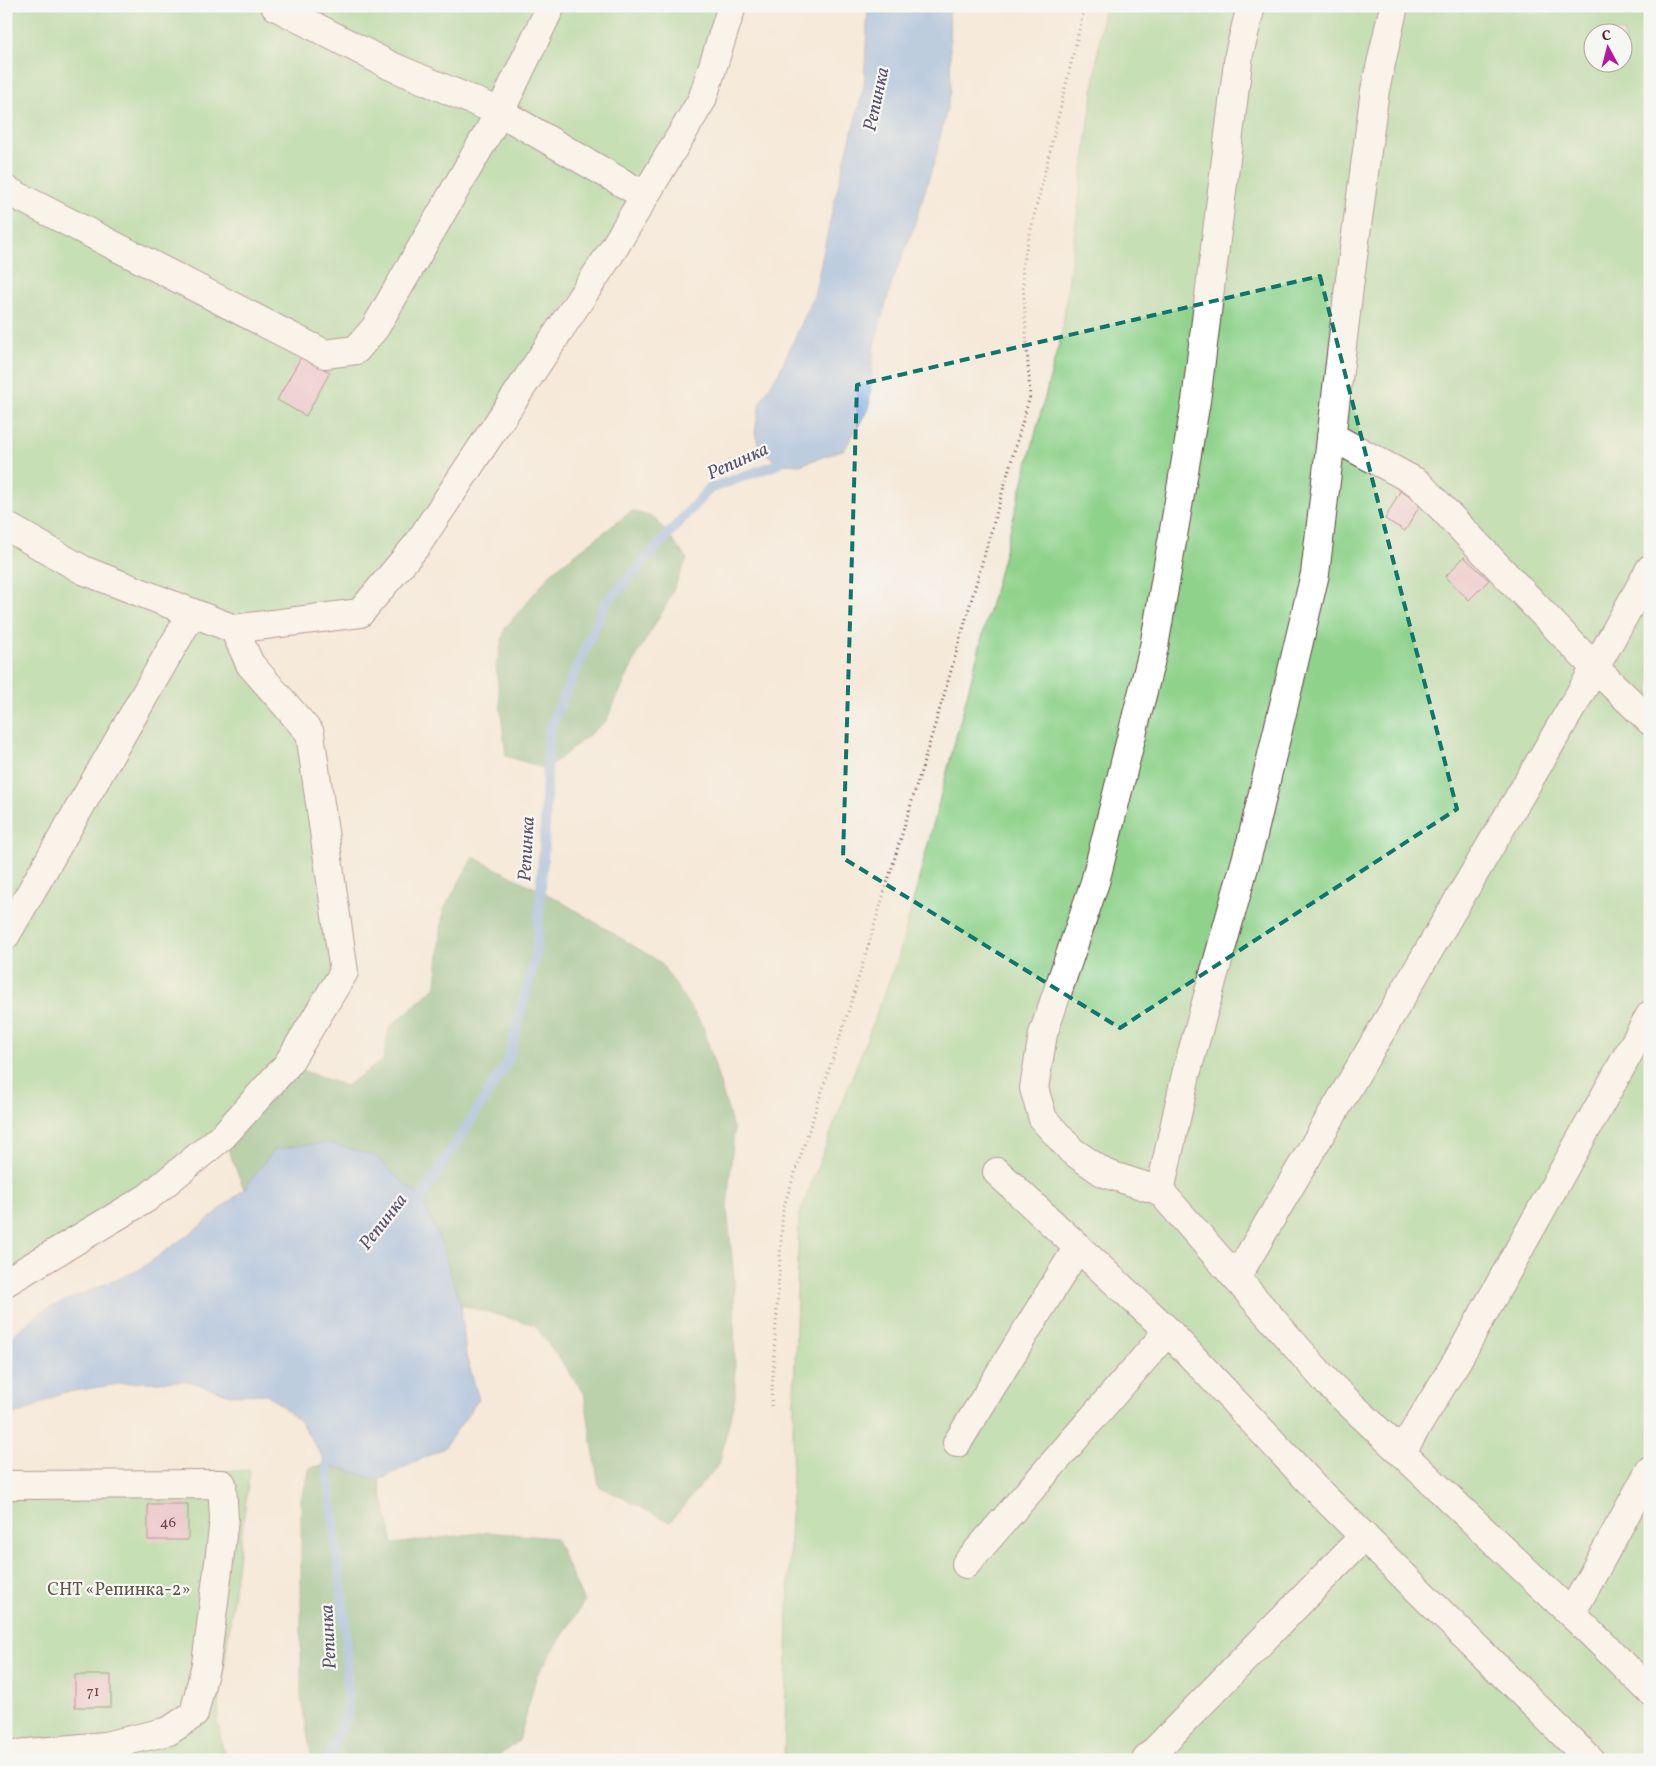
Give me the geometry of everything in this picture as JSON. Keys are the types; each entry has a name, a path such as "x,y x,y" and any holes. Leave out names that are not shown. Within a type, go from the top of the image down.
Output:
{"street":[{"path":"275,6 391,66 500,112 644,196"},
{"path":"6,190 325,354 356,350 375,328 500,112 551,6"},
{"path":"6,526 83,570 234,629 360,613 417,545 612,251 702,100 732,6"},
{"path":"1252,6 1239,54 1196,402 1154,647 1095,882 1043,1034 1034,1088 1043,1120 1072,1151 1104,1173 1160,1192 1327,1382 1650,1691"},
{"path":"1160,1192 1186,1074 1253,835 1315,574 1375,90 1394,6"},
{"path":"1331,436 1418,482 1595,668 1650,721"},
{"path":"1236,1278 1595,668 1650,569"},
{"path":"6,935 192,614"},
{"path":"6,1282 147,1198 223,1136 287,1065 344,972 310,733 250,664 234,629"},
{"path":"1401,1453 1458,1359 1650,1015"},
{"path":"997,1172 1168,1331 1326,1499 1590,1760"},
{"path":"957,1443 1078,1247"},
{"path":"966,1564 1168,1331"},
{"path":"1571,1614 1650,1470"},
{"path":"6,1485 222,1484 224,1519 206,1664 194,1714 169,1731 106,1746 6,1755"},
{"path":"1146,1760 1364,1536"}],"path":[{"path":"771,1406 783,1208 850,1006 944,695 1030,396 1022,266 1085,6"}],"highlighted area":[{"path":"1320,276 1457,809 1120,1028 843,858 857,385"}],"green space":[{"path":"6,6 732,6 702,100 360,613 234,629 310,733 344,972 223,1136 6,1282"},
{"path":"1104,6 1650,6 1650,1760 784,1760 799,1216 899,955 1062,332"},
{"path":"632,511 655,518 687,559 666,606 639,651 606,721 547,769 506,756 496,667 505,628 554,570"},
{"path":"473,857 557,899 660,962 703,1026 734,1131 727,1208 734,1278 735,1398 719,1464 670,1522 599,1486 584,1393 535,1325 461,1305 440,1240 421,1199 274,1150 244,1189 223,1136 287,1065 346,1086 383,1060 389,1028 436,986 443,911"},
{"path":"327,1464 379,1480 393,1544 487,1532 555,1538 584,1602 536,1677 519,1741 493,1760 312,1760 301,1697 301,1499 310,1468"},
{"name":"СНТ «Репинка-2»","path":"250,1470 217,1720 225,1760 6,1760 6,1480"}],"water":[{"path":"868,6 951,6 949,12 951,91 935,159 913,229 892,282 874,345 869,407 845,449 800,465 778,464 759,447 755,433 760,403 780,370 814,296 836,194 864,86"},
{"path":"331,1143 375,1156 421,1199 440,1240 461,1305 466,1356 479,1399 444,1448 379,1480 327,1464 299,1420 267,1394 230,1395 189,1381 125,1383 61,1393 22,1413 6,1414 6,1341 44,1310 139,1270 203,1224 244,1189 274,1150 299,1145"}],"building":[{"path":"301,357 330,372 306,416 277,400"},
{"path":"1400,491 1421,503 1405,531 1385,519"},
{"path":"1464,557 1489,580 1469,600 1445,577"},
{"path":"148,1504 188,1504 188,1540 148,1540"},
{"path":"75,1675 111,1675 111,1707 75,1707"}],"waterway":[{"name":"Репинка","path":"412,1210 421,1199 508,1061 536,953 544,846 549,731 605,604 709,489 778,464 785,454"},
{"name":"Репинка","path":"327,1760 348,1711 345,1620 327,1464 328,1451"}]}
